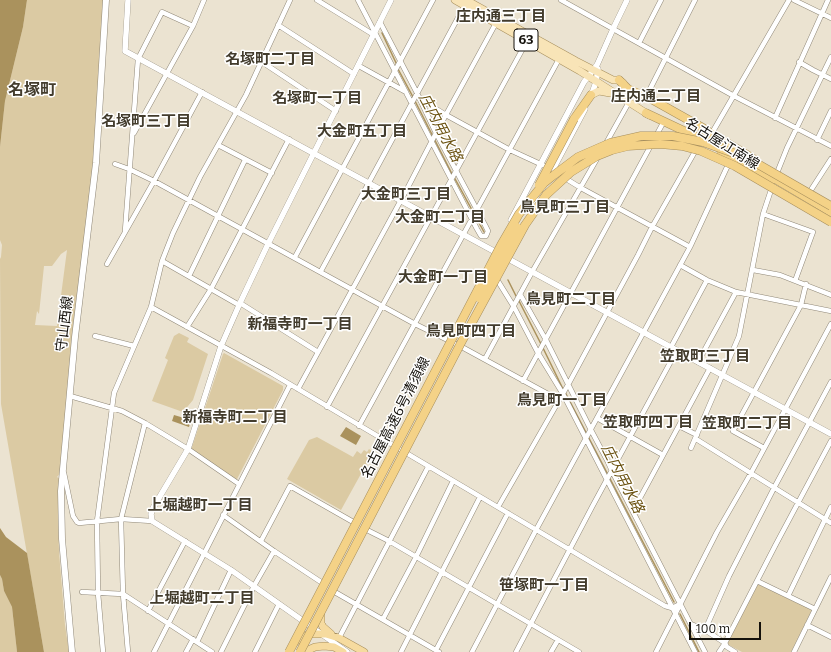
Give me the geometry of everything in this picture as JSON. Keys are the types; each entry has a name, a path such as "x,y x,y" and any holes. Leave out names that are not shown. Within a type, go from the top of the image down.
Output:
{"highway":[{"path":"619,80 628,89 653,100 703,128 715,142 745,163 831,216"},
{"path":"403,457 457,340 574,119 591,95"},
{"path":"646,113 697,136 831,212"},
{"name":"名古屋高速6号清須線","path":"288,652 501,244 522,210 544,183 554,174 578,157 610,143 641,136 673,136 703,142 740,155 831,206"},
{"name":"名古屋高速6号清須線","path":"300,652 496,278 532,214 554,187 571,172 582,164 602,154 628,146 660,144 682,146 700,151 735,166 831,223"},
{"path":"288,652 303,634 346,554 410,428 462,312"},
{"path":"288,652 300,638 313,627 321,623 320,615"},
{"path":"300,652 313,627"},
{"path":"313,627 364,652"},
{"path":"304,652 319,646 343,652"}],"main road":[{"name":"守山西線","path":"72,652 61,520 63,470 75,337 96,163 106,0"},
{"name":"名古屋江南線","path":"462,1 496,23 559,59 699,144 728,164 771,190 831,223"},
{"name":"名古屋江南線","path":"462,1 596,69 613,80 619,80 646,97 712,133 831,206"},
{"path":"591,95 599,91 616,94"}],"street":[{"path":"128,0 125,51 831,433"},
{"path":"133,134 193,26 204,0"},
{"path":"102,652 98,593 97,521 114,393 150,307 162,261 173,233 218,145 246,95 290,0"},
{"path":"317,0 374,34"},
{"path":"358,0 374,34 412,102 472,220 481,236 486,236 488,230 456,172 380,22"},
{"path":"152,521 151,514 153,508 188,449 221,346 239,304 391,0"},
{"path":"295,257 433,0"},
{"path":"561,0 734,96 831,146"},
{"path":"462,312 584,82 596,69 627,0"},
{"path":"639,43 661,0"},
{"path":"646,97 695,0"},
{"path":"712,133 789,0"},
{"path":"794,0 831,18"},
{"path":"775,118 828,0"},
{"path":"321,271 417,94 462,1"},
{"path":"125,231 138,58 162,12 193,26"},
{"path":"298,389 496,23"},
{"path":"278,25 354,74"},
{"path":"328,407 527,41"},
{"path":"777,173 796,129 831,57"},
{"path":"359,426 416,324 559,59"},
{"path":"262,62 336,111"},
{"path":"799,62 831,79"},
{"path":"359,66 406,92"},
{"path":"320,615 591,95 596,82 596,69"},
{"path":"106,264 154,181 202,92"},
{"path":"420,99 477,132 510,150 541,164 581,188 690,247"},
{"path":"485,360 532,272 581,188 628,102"},
{"path":"817,140 831,111"},
{"path":"523,381 663,123"},
{"path":"187,327 211,289 289,139"},
{"path":"498,507 569,383 606,312 638,256 652,227 699,144"},
{"path":"218,145 272,173"},
{"path":"809,193 831,159"},
{"path":"188,276 219,216 245,160"},
{"path":"115,164 154,181 559,400"},
{"path":"472,652 536,530 690,247 728,164"},
{"path":"691,448 739,336 764,214 771,190"},
{"path":"764,214 813,232 795,281"},
{"path":"162,261 239,304 318,352"},
{"path":"680,265 707,280 736,292 831,311"},
{"path":"753,270 780,275 831,295"},
{"path":"496,278 514,307 586,439 606,482 695,652"},
{"path":"671,347 707,280"},
{"path":"764,448 733,432 801,305 806,284"},
{"path":"698,362 736,292"},
{"path":"520,294 569,383 591,430 705,652"},
{"path":"150,307 298,389 393,446 403,457 428,467 453,481 665,606 672,608 680,604"},
{"path":"656,652 717,532 751,473 831,324"},
{"path":"95,336 134,346"},
{"path":"313,627 311,610 393,446 449,340"},
{"path":"516,652 569,550 677,350"},
{"path":"633,511 710,368"},
{"path":"705,630 729,576 831,382"},
{"path":"154,652 290,385"},
{"path":"70,396 112,408 145,422 239,484"},
{"path":"597,418 663,455"},
{"path":"128,652 123,594 121,519 145,422"},
{"path":"679,426 831,523"},
{"path":"719,652 831,442"},
{"path":"336,637 356,604 428,467"},
{"path":"63,470 73,516 76,522 121,519 152,521 185,540 231,570 347,652"},
{"path":"383,619 416,557 453,481"},
{"path":"261,541 290,486 355,523"},
{"path":"401,652 480,497"},
{"path":"788,596 831,507"},
{"path":"333,591 438,651 508,513"},
{"path":"223,514 274,551 324,584"},
{"path":"365,529 389,541 579,652"},
{"path":"148,611 185,540"},
{"path":"221,652 254,586 274,551"},
{"path":"186,652 195,641 231,570"},
{"path":"794,652 831,577"},
{"path":"757,581 815,609"},
{"path":"82,592 123,594 212,652"},
{"path":"255,652 279,604"},
{"path":"691,624 705,630 725,643 727,647 735,652"},
{"path":"807,625 831,636"},
{"path":"288,652 313,627"},
{"path":"551,652 558,640"}],"shaded area":[{"path":"0,0 27,0 23,27 5,101 0,147"},
{"path":"27,0 106,0 98,141 63,470 57,477 60,479 58,503 59,552 65,625 69,652 44,652 1,404 0,259 2,245 0,240 0,147 5,101 23,27","holes":["67,250 57,326 35,325 37,311 39,314 44,266 52,266 61,254"]},
{"path":"179,333 189,338 187,342 208,354 193,400 183,412 152,401 168,360 165,358 174,336"},
{"path":"224,353 283,386 283,390 236,481 191,450"},
{"path":"174,415 191,420 189,427 172,421"},
{"path":"346,427 361,436 356,445 340,436"},
{"path":"317,437 353,457 357,451 361,454 364,450 367,452 369,449 373,452 341,510 287,479 309,440"},
{"path":"0,528 6,537 27,553 44,652 17,652 12,607 4,591 0,575"},
{"path":"0,575 4,591 12,607 17,652 0,652"},
{"path":"758,584 812,610 791,652 742,652 727,644"}],"waterway":[{"name":"庄内用水路","path":"382,33 397,65"},
{"name":"庄内用水路","path":"398,69 413,97"},
{"name":"庄内用水路","path":"415,101 452,174"},
{"name":"庄内用水路","path":"454,177 484,232"},
{"name":"庄内用水路","path":"508,280 516,296"},
{"name":"庄内用水路","path":"518,299 541,344"},
{"name":"庄内用水路","path":"543,348 563,389"},
{"name":"庄内用水路","path":"565,392 674,602"},
{"name":"庄内用水路","path":"680,614 699,652"}],"district":[{"name":"庄内通三丁目","path":"501,17"},
{"name":"名塚町二丁目","path":"270,60"},
{"name":"名塚町","path":"32,91"},
{"name":"庄内通二丁目","path":"656,97"},
{"name":"名塚町一丁目","path":"317,99"},
{"name":"名塚町三丁目","path":"146,122"},
{"name":"大金町五丁目","path":"362,132"},
{"name":"大金町三丁目","path":"406,195"},
{"name":"鳥見町三丁目","path":"565,208"},
{"name":"大金町二丁目","path":"440,218"},
{"name":"大金町一丁目","path":"443,278"},
{"name":"鳥見町二丁目","path":"571,300"},
{"name":"新福寺町一丁目","path":"300,325"},
{"name":"鳥見町四丁目","path":"471,332"},
{"name":"笠取町三丁目","path":"705,357"},
{"name":"鳥見町一丁目","path":"562,401"},
{"name":"新福寺町二丁目","path":"235,418"},
{"name":"笠取町四丁目","path":"648,423"},
{"name":"笠取町二丁目","path":"747,424"},
{"name":"上堀越町一丁目","path":"200,506"},
{"name":"笹塚町一丁目","path":"544,586"},
{"name":"上堀越町二丁目","path":"202,599"}]}
